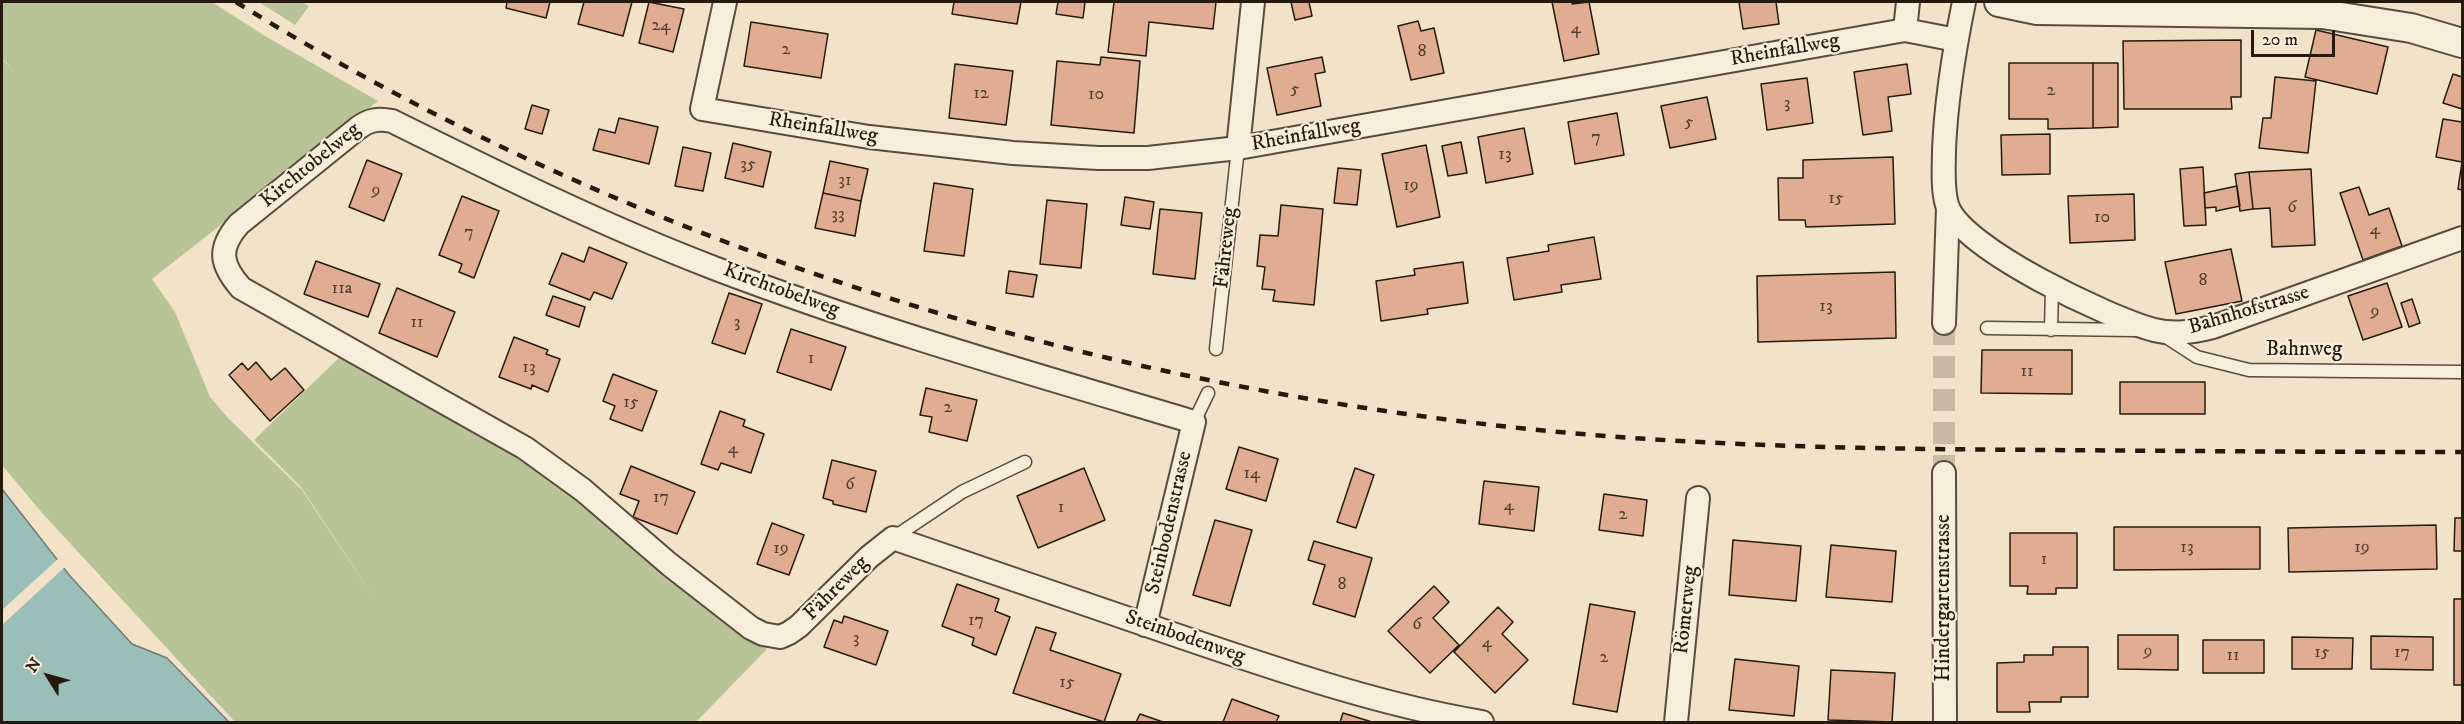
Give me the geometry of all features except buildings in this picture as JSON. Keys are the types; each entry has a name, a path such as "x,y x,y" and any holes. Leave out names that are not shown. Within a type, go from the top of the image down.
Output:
{"street":[{"name":"Rheinfallweg","path":"725,2 702,109 869,137 1013,153 1098,158 1148,158 1238,147 1905,30 1956,40"},
{"path":"1238,147 1254,2"},
{"path":"1905,30 1908,2"},
{"path":"1944,323 1948,207 1943,181 1945,130 1950,78 1964,2"},
{"path":"1999,2 2037,10 2322,14 2411,28 2463,43"},
{"name":"Kirchtobelweg","path":"780,637 764,634 752,628 669,564 583,490 525,448 241,288 230,275 224,261 225,245 231,233 239,224 366,122 383,119 392,121 583,213 713,267 904,335 1194,422"},
{"name":"Bahnhofstrasse","path":"1948,207 1980,240 2052,288 2110,315 2155,330 2186,333 2213,327 2463,238"},
{"name":"Steinbodenstrasse","path":"1145,625 1194,422"},
{"name":"Hindergartenstrasse","path":"1944,473 1945,723"},
{"name":"Römerweg","path":"1676,723 1698,498"},
{"name":"Steinbodenweg","path":"893,538 1314,681 1395,704 1482,723"},
{"name":"Fähreweg","path":"780,637 799,626 869,556 893,538"}],"lane":[{"name":"Fähreweg","path":"1216,349 1238,147"},
{"path":"2051,330 2052,288"},
{"path":"1987,328 2155,330"},
{"name":"Bahnweg","path":"2155,330 2197,357 2248,370 2463,372"},
{"path":"1194,422 1208,393"},
{"path":"893,538 962,492 1025,462"}],"green space":[{"path":"2,2 212,2 265,36 378,101 152,279 175,312 210,397 228,418 302,490 378,604 301,487 254,440 344,353 521,452 767,649 696,722 235,722 43,514 2,465 2,59 14,71 2,58"},
{"path":"259,2 301,2 309,6 295,25"}],"water":[{"path":"2,489 70,576 132,644 167,658 229,722 2,722"}],"pier":[{"path":"59,558 66,566 2,625 2,610"}],"tunnel":[{"path":"1944,323 1944,473"}],"railway":[{"path":"236,2 388,89 545,167 706,235 872,293 1041,341 1212,381 1385,411 1559,432 1680,441 1923,449 2462,452"}]}
